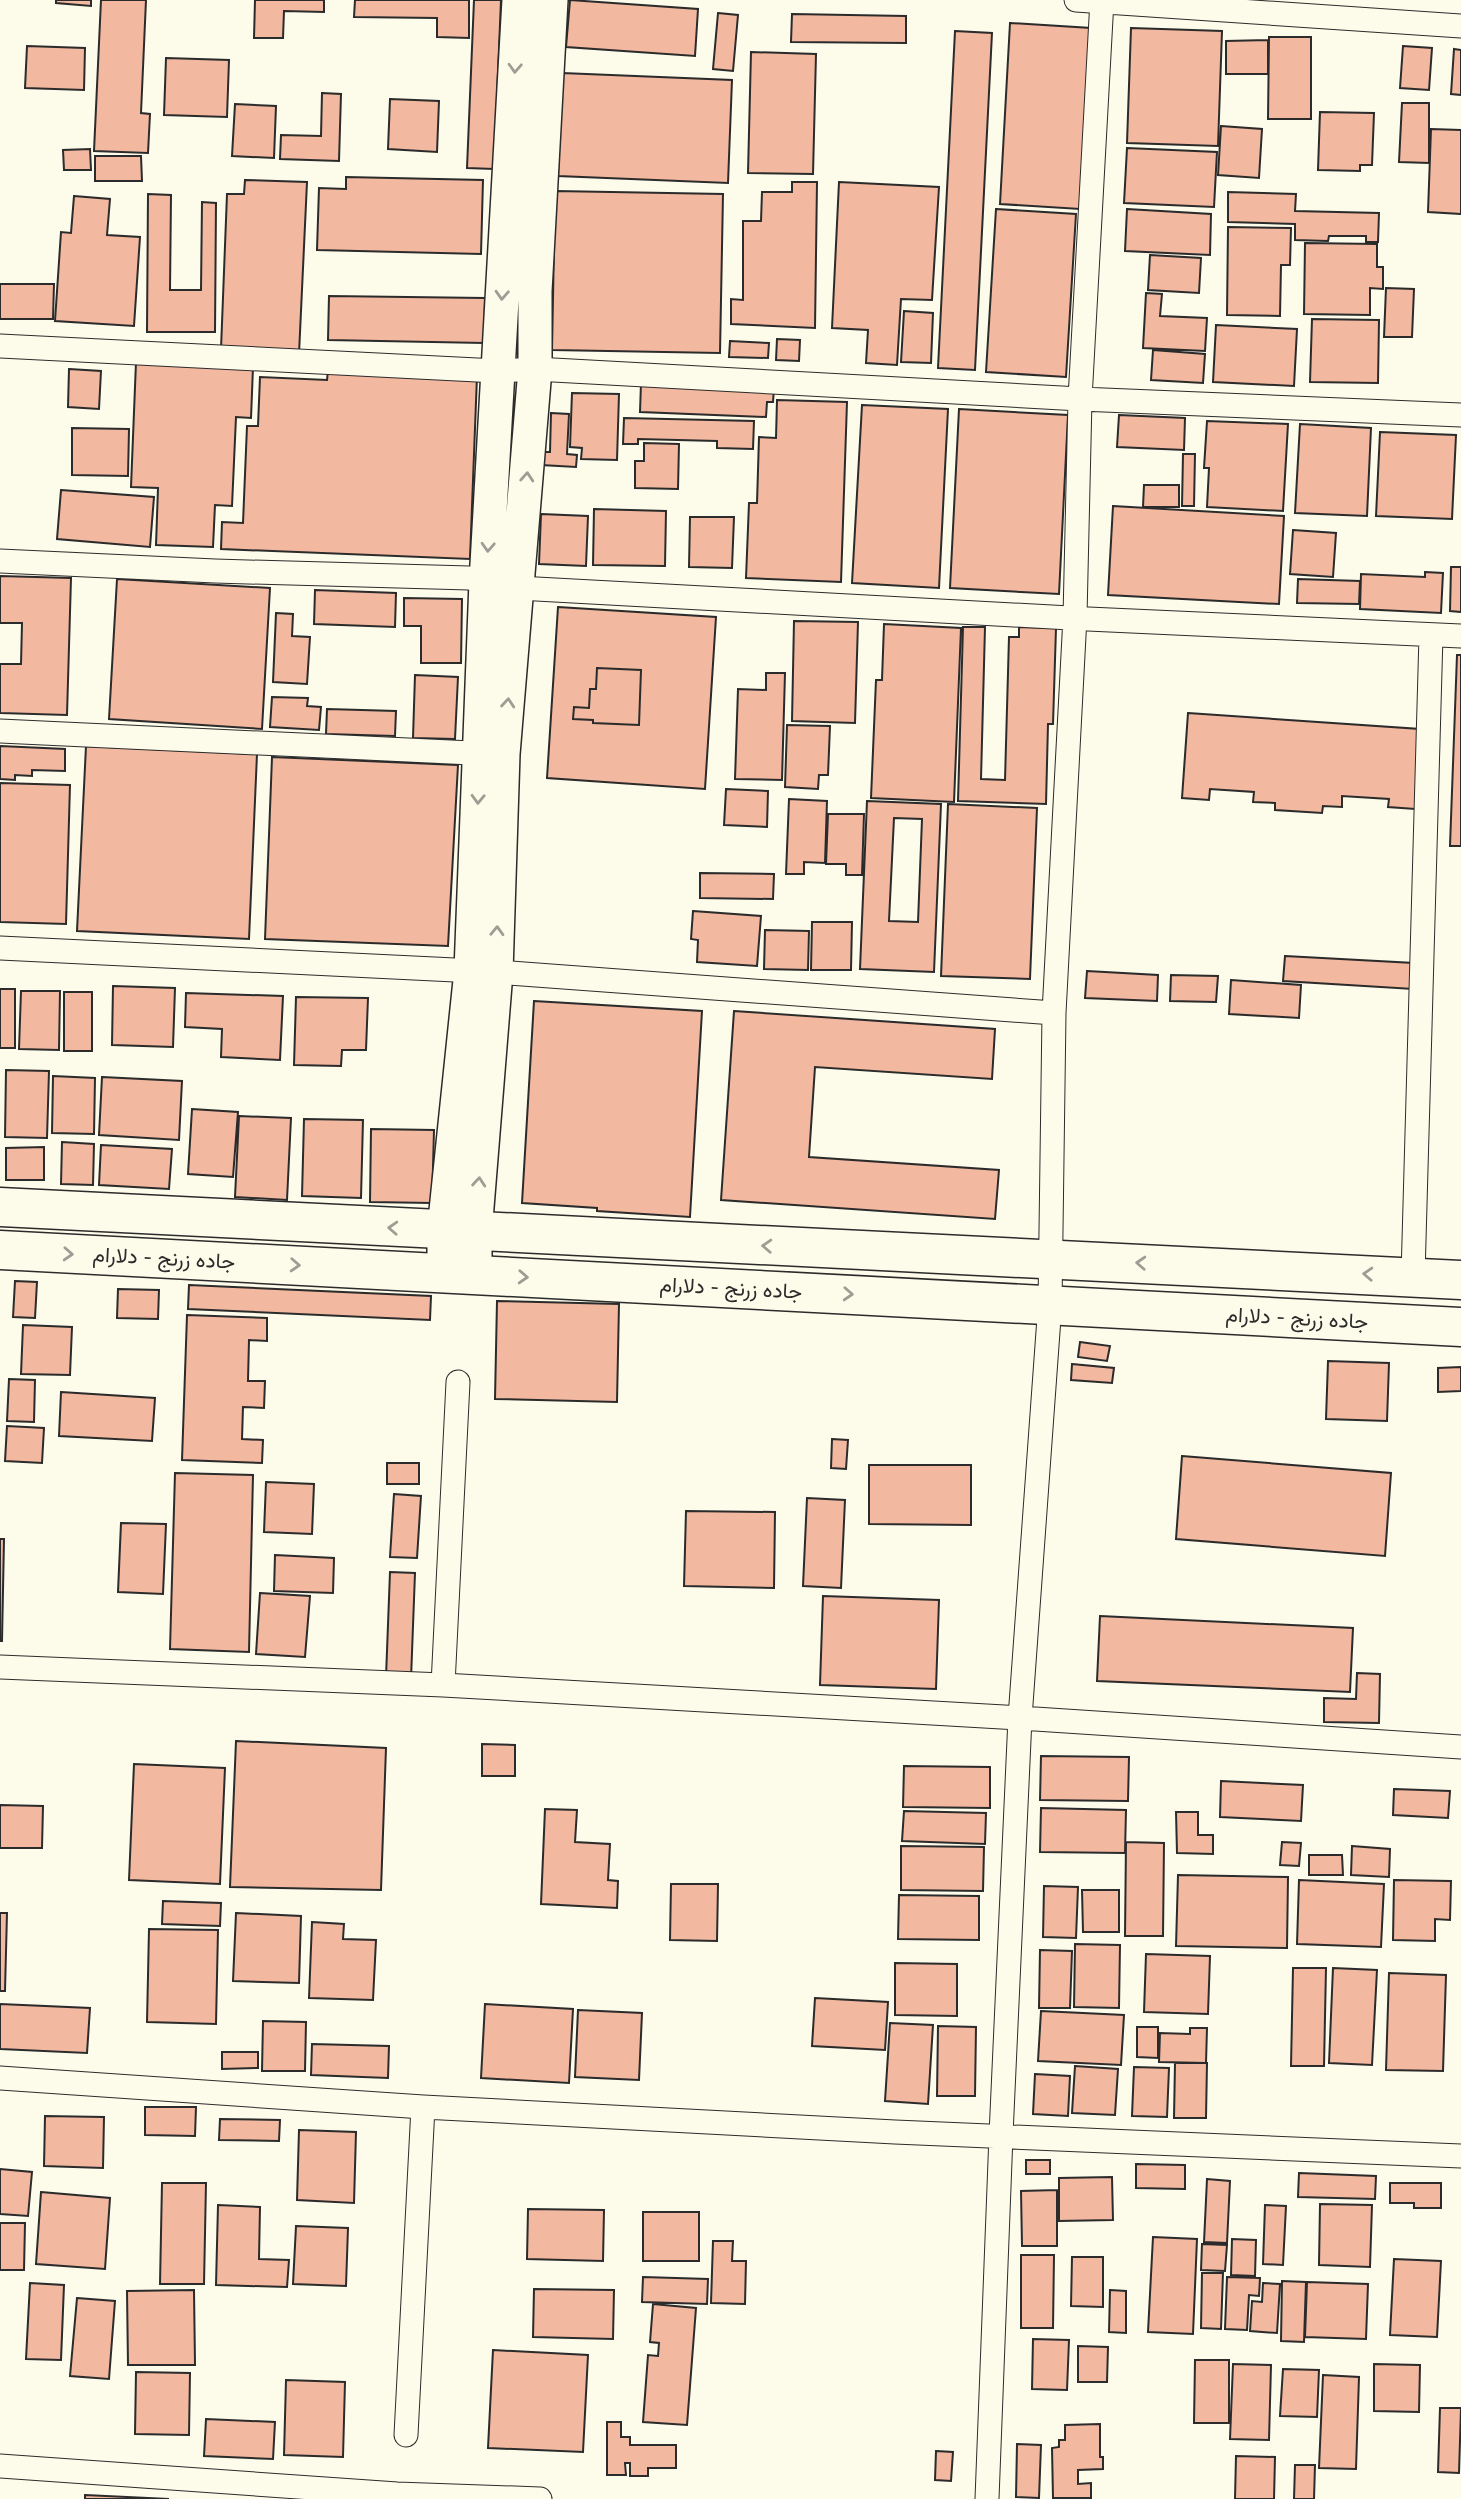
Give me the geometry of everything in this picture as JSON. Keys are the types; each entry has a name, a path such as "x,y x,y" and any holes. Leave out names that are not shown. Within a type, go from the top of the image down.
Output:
{"highway":[{"name":"جاده زرنج - دلارام","path":"0,1207 1461,1280"},
{"name":"جاده زرنج - دلارام","path":"0,1250 1461,1327"}],"main road":[{"path":"502,585 497,371 519,0"},
{"path":"459,1274 460,1231 483,972 491,754 502,585 535,369 535,291 551,0"}],"street":[{"path":"1076,0 1461,26"},
{"path":"987,2499 1000,2135 1020,1718 1050,1304 1054,1013 1075,617 1080,399 1102,1"},
{"path":"0,346 497,371 535,369 1080,399 1461,415"},
{"path":"0,561 215,571 469,578 502,585 1088,619 1461,636"},
{"path":"1413,1276 1430,635"},
{"path":"0,731 491,754"},
{"path":"0,948 483,972 1054,1013"},
{"path":"443,1685 458,1382"},
{"path":"0,1667 443,1685 1020,1718 1461,1747"},
{"path":"0,2078 423,2107 895,2132 1461,2156"},
{"path":"407,2435 423,2107"},
{"path":"0,2466 397,2496 540,2499"}],"building":[{"path":"56,0 91,0 91,6 56,3"},
{"path":"101,0 146,0 141,113 150,114 148,153 94,151"},
{"path":"255,0 324,0 324,12 284,11 283,38 254,38"},
{"path":"355,0 469,0 469,38 437,37 437,18 354,17"},
{"path":"474,0 501,0 494,169 467,168"},
{"path":"570,0 698,9 695,56 566,47"},
{"path":"718,13 738,15 733,71 713,69"},
{"path":"792,14 906,16 906,43 791,42"},
{"path":"1010,23 1091,28 1080,209 1000,204"},
{"path":"1131,28 1222,31 1218,146 1127,143"},
{"path":"955,31 992,33 975,370 938,368"},
{"path":"1269,37 1311,37 1311,119 1268,119"},
{"path":"1268,40 1268,74 1226,74 1226,41"},
{"path":"27,46 85,48 84,90 25,88"},
{"path":"1403,46 1432,48 1429,90 1400,88"},
{"path":"1454,49 1461,50 1461,95 1451,94"},
{"path":"751,52 816,54 813,174 748,173"},
{"path":"166,58 229,60 227,117 164,115"},
{"path":"562,73 732,80 728,183 558,176"},
{"path":"322,93 341,94 339,161 280,159 281,135 321,136"},
{"path":"390,99 439,101 437,152 388,149"},
{"path":"1402,103 1429,103 1429,163 1399,162"},
{"path":"235,104 276,106 274,158 232,156"},
{"path":"1320,112 1374,113 1372,165 1360,165 1360,171 1318,170"},
{"path":"1221,126 1262,129 1259,178 1218,175"},
{"path":"1431,129 1461,130 1461,214 1428,212"},
{"path":"1127,148 1217,152 1214,207 1124,203"},
{"path":"90,149 91,170 64,170 63,150"},
{"path":"95,156 141,156 142,181 95,181"},
{"path":"346,177 483,180 481,254 317,250 319,188 346,189"},
{"path":"245,180 307,182 299,354 221,349 227,194 244,194"},
{"path":"792,182 817,182 815,328 731,324 731,299 743,300 743,221 761,221 762,192 792,192"},
{"path":"839,182 939,187 932,300 901,299 897,365 866,363 868,330 832,328"},
{"path":"555,191 723,194 720,353 552,350"},
{"path":"1228,192 1296,194 1295,211 1379,213 1378,242 1366,242 1366,236 1329,236 1328,241 1295,240 1295,224 1228,222"},
{"path":"148,194 171,195 170,290 201,290 202,202 216,203 215,332 147,332"},
{"path":"74,196 110,199 107,235 140,237 134,326 55,321 61,232 71,233"},
{"path":"996,209 1076,214 1066,377 986,372"},
{"path":"1127,209 1211,214 1210,255 1125,251"},
{"path":"1228,227 1291,228 1290,265 1281,265 1280,316 1227,315"},
{"path":"1305,243 1377,244 1377,267 1383,267 1383,289 1370,288 1370,315 1304,314"},
{"path":"1150,255 1201,258 1199,293 1148,290"},
{"path":"0,284 54,284 53,319 0,319"},
{"path":"1386,288 1414,289 1412,337 1384,337"},
{"path":"1146,293 1162,294 1160,316 1207,318 1205,351 1143,348"},
{"path":"329,296 485,298 484,343 328,340"},
{"path":"904,311 933,313 931,363 901,362"},
{"path":"1312,319 1379,320 1378,383 1310,382"},
{"path":"1216,325 1297,329 1294,386 1213,382"},
{"path":"777,339 800,340 799,361 776,360"},
{"path":"730,341 769,343 768,358 729,357"},
{"path":"1153,350 1205,354 1203,383 1151,380"},
{"path":"136,362 253,367 251,418 236,417 232,506 215,505 213,547 156,545 158,488 131,487"},
{"path":"69,369 101,371 99,409 68,407"},
{"path":"328,370 477,376 470,559 221,549 222,522 243,523 247,426 258,426 260,377 327,380"},
{"path":"641,383 774,388 773,402 767,402 766,417 640,412"},
{"path":"572,393 619,394 617,460 581,459 582,448 570,447"},
{"path":"777,400 847,402 841,582 746,578 749,503 757,503 759,437 776,438"},
{"path":"862,405 948,409 939,588 852,583"},
{"path":"959,409 1068,415 1059,594 950,588"},
{"path":"551,413 569,414 567,454 577,455 576,467 541,465 542,452 550,452"},
{"path":"1119,415 1185,418 1184,450 1117,447"},
{"path":"624,418 754,421 753,449 717,448 717,441 638,439 638,444 623,444"},
{"path":"1207,421 1288,424 1283,511 1207,507 1209,468 1204,468"},
{"path":"1300,424 1371,428 1367,516 1295,513"},
{"path":"72,428 129,429 128,476 72,475"},
{"path":"1380,432 1456,435 1452,519 1376,516"},
{"path":"644,443 679,444 678,489 635,488 635,461 644,461"},
{"path":"1183,454 1195,454 1194,506 1182,506"},
{"path":"1144,485 1179,485 1179,507 1143,507"},
{"path":"61,490 154,497 150,547 57,539"},
{"path":"1113,506 1284,516 1279,604 1108,595"},
{"path":"594,509 666,511 665,566 593,565"},
{"path":"541,514 588,516 586,566 539,564"},
{"path":"690,517 734,517 732,568 689,567"},
{"path":"1293,530 1336,533 1333,577 1290,574"},
{"path":"1451,567 1461,567 1461,612 1450,611"},
{"path":"1425,572 1443,573 1441,613 1360,609 1361,574 1425,577"},
{"path":"0,576 71,578 67,715 0,713 0,664 21,664 22,623 0,623"},
{"path":"117,579 270,588 262,729 109,719"},
{"path":"1298,579 1360,581 1359,604 1297,603"},
{"path":"315,590 396,593 395,627 314,624"},
{"path":"404,598 462,599 461,663 421,663 421,626 404,626"},
{"path":"558,607 716,617 705,789 547,778","holes":["597,668 641,670 639,725 593,723 593,720 573,719 574,707 589,708 590,689 596,689"]},
{"path":"276,613 293,614 292,636 310,637 307,684 273,682"},
{"path":"794,621 858,622 855,723 792,721"},
{"path":"884,624 961,628 954,802 871,798 876,680 882,680"},
{"path":"963,627 985,627 981,779 1005,780 1009,637 1019,637 1019,627 1056,628 1053,724 1048,724 1046,804 958,801"},
{"path":"1457,655 1461,655 1461,846 1450,846"},
{"path":"597,668 641,670 639,725 593,723 593,720 573,719 574,707 589,708 590,689 596,689"},
{"path":"766,673 785,673 782,780 735,779 738,689 766,690"},
{"path":"415,675 458,677 455,739 413,738"},
{"path":"272,697 308,698 307,706 321,707 319,730 270,727"},
{"path":"327,709 396,711 395,736 326,734"},
{"path":"1188,713 1420,729 1415,809 1388,807 1389,799 1342,796 1342,807 1323,806 1322,813 1275,810 1275,803 1253,802 1254,792 1210,789 1209,800 1182,798"},
{"path":"787,725 830,726 828,775 819,775 818,789 785,787"},
{"path":"0,746 65,749 65,771 32,770 32,776 15,775 15,780 0,779"},
{"path":"86,746 257,754 249,939 77,931"},
{"path":"272,757 458,765 448,946 265,939"},
{"path":"0,783 70,785 66,924 0,922"},
{"path":"726,789 768,791 767,827 724,825"},
{"path":"789,799 827,801 825,863 804,862 804,874 786,874"},
{"path":"867,801 941,804 934,972 860,969","holes":["894,818 922,819 918,922 889,921"]},
{"path":"948,804 1037,808 1030,979 941,976"},
{"path":"828,814 864,814 862,875 846,875 846,864 826,864"},
{"path":"700,873 774,874 773,899 700,898"},
{"path":"693,911 761,916 757,966 697,962 698,940 691,939"},
{"path":"812,922 852,922 851,970 811,970"},
{"path":"765,930 809,931 808,970 764,969"},
{"path":"1285,956 1414,963 1413,989 1283,981"},
{"path":"1087,971 1158,975 1157,1001 1085,998"},
{"path":"1171,975 1218,976 1216,1002 1170,1001"},
{"path":"1231,980 1301,985 1299,1018 1229,1014"},
{"path":"113,986 175,988 173,1047 112,1045"},
{"path":"0,989 15,989 15,1048 0,1048"},
{"path":"21,991 60,991 59,1050 19,1049"},
{"path":"64,992 92,992 92,1051 64,1051"},
{"path":"186,993 283,996 280,1060 221,1057 222,1029 185,1027"},
{"path":"296,997 368,998 366,1050 342,1050 341,1066 294,1065"},
{"path":"534,1001 702,1011 690,1217 522,1203"},
{"path":"734,1011 995,1029 992,1079 815,1067 809,1157 999,1170 995,1219 721,1200"},
{"path":"6,1070 49,1071 47,1138 5,1137"},
{"path":"53,1076 95,1078 94,1134 52,1133"},
{"path":"102,1077 182,1081 179,1140 99,1135"},
{"path":"192,1109 238,1112 233,1177 188,1174"},
{"path":"239,1116 291,1118 287,1200 235,1197"},
{"path":"304,1119 363,1120 361,1198 302,1196"},
{"path":"371,1129 434,1130 432,1203 370,1202"},
{"path":"62,1142 94,1144 93,1185 61,1184"},
{"path":"101,1145 172,1149 169,1189 99,1185"},
{"path":"44,1147 44,1180 6,1180 6,1148"},
{"path":"15,1281 37,1282 35,1318 13,1317"},
{"path":"189,1285 431,1296 430,1320 188,1309"},
{"path":"118,1289 159,1290 158,1319 117,1318"},
{"path":"497,1301 619,1304 617,1402 495,1399"},
{"path":"187,1315 267,1318 267,1341 249,1340 248,1381 265,1381 264,1408 243,1407 242,1439 263,1440 262,1463 182,1460"},
{"path":"23,1325 72,1327 70,1375 21,1374"},
{"path":"1080,1342 1110,1346 1107,1361 1078,1357"},
{"path":"1328,1361 1389,1363 1387,1421 1326,1419"},
{"path":"1072,1364 1114,1368 1112,1383 1071,1380"},
{"path":"1461,1367 1461,1391 1438,1392 1438,1368"},
{"path":"9,1379 35,1380 34,1422 7,1421"},
{"path":"61,1392 155,1398 152,1441 59,1436"},
{"path":"7,1426 44,1428 42,1463 5,1461"},
{"path":"832,1439 848,1440 846,1469 831,1468"},
{"path":"1182,1456 1391,1473 1385,1556 1176,1539"},
{"path":"387,1463 419,1463 419,1484 387,1484"},
{"path":"869,1465 971,1465 971,1525 869,1524"},
{"path":"175,1473 253,1475 249,1652 170,1649"},
{"path":"266,1482 314,1484 312,1534 264,1532"},
{"path":"394,1494 421,1496 417,1558 390,1557"},
{"path":"807,1498 845,1500 841,1588 803,1586"},
{"path":"686,1511 775,1512 774,1588 684,1586"},
{"path":"121,1523 166,1524 163,1594 118,1592"},
{"path":"0,1539 4,1539 2,1641 0,1641"},
{"path":"275,1555 334,1558 333,1593 274,1591"},
{"path":"390,1572 415,1573 411,1679 386,1677"},
{"path":"260,1593 310,1596 305,1657 256,1654"},
{"path":"823,1596 939,1600 936,1689 820,1685"},
{"path":"1100,1616 1353,1628 1350,1692 1097,1681"},
{"path":"1357,1673 1380,1674 1379,1723 1324,1722 1324,1698 1356,1699"},
{"path":"236,1741 386,1748 381,1890 230,1887"},
{"path":"482,1744 515,1745 515,1776 482,1776"},
{"path":"1041,1756 1129,1757 1128,1801 1040,1800"},
{"path":"134,1764 225,1768 220,1884 129,1880"},
{"path":"904,1766 990,1767 990,1808 903,1807"},
{"path":"1221,1781 1303,1785 1301,1821 1220,1817"},
{"path":"1394,1789 1450,1791 1448,1818 1393,1815"},
{"path":"0,1805 43,1806 42,1848 0,1848"},
{"path":"1041,1808 1126,1810 1125,1853 1040,1852"},
{"path":"545,1809 577,1810 575,1842 610,1844 608,1880 618,1881 617,1908 541,1904"},
{"path":"904,1811 986,1813 985,1844 902,1841"},
{"path":"1176,1812 1198,1812 1198,1835 1213,1835 1213,1854 1177,1853"},
{"path":"1126,1842 1164,1843 1163,1936 1125,1936"},
{"path":"1282,1842 1301,1843 1299,1866 1280,1865"},
{"path":"901,1846 984,1847 983,1891 901,1890"},
{"path":"1352,1846 1390,1849 1389,1877 1351,1875"},
{"path":"1309,1855 1342,1855 1343,1875 1309,1875"},
{"path":"1178,1875 1288,1877 1287,1948 1176,1946"},
{"path":"1299,1880 1384,1884 1381,1947 1297,1944"},
{"path":"1394,1880 1451,1881 1450,1920 1435,1919 1435,1941 1393,1940"},
{"path":"671,1884 718,1884 717,1941 670,1940"},
{"path":"1044,1886 1078,1887 1076,1938 1043,1937"},
{"path":"1082,1890 1119,1890 1119,1932 1083,1932"},
{"path":"899,1895 979,1896 979,1940 898,1939"},
{"path":"163,1901 221,1903 220,1926 162,1924"},
{"path":"0,1913 7,1913 5,1991 0,1991"},
{"path":"236,1913 301,1916 299,1983 233,1981"},
{"path":"312,1922 344,1924 343,1939 376,1940 373,2000 309,1998"},
{"path":"149,1929 218,1930 216,2024 147,2022"},
{"path":"1075,1944 1120,1945 1119,2008 1074,2007"},
{"path":"1040,1950 1072,1951 1070,2008 1039,2008"},
{"path":"1146,1954 1210,1956 1208,2014 1144,2012"},
{"path":"895,1963 957,1964 957,2016 895,2015"},
{"path":"1293,1968 1326,1968 1324,2066 1291,2066"},
{"path":"1333,1968 1377,1970 1372,2065 1329,2063"},
{"path":"1389,1973 1446,1975 1443,2071 1386,2070"},
{"path":"815,1998 888,2002 885,2050 812,2046"},
{"path":"0,2004 90,2008 87,2053 0,2049"},
{"path":"485,2004 573,2009 569,2083 481,2078"},
{"path":"578,2010 642,2013 639,2080 575,2077"},
{"path":"1041,2011 1124,2015 1121,2065 1038,2061"},
{"path":"263,2021 306,2022 305,2071 262,2071"},
{"path":"890,2023 933,2025 928,2104 885,2101"},
{"path":"938,2026 976,2027 975,2096 937,2096"},
{"path":"1137,2027 1158,2027 1158,2058 1137,2057"},
{"path":"1190,2028 1207,2028 1206,2063 1159,2062 1160,2033 1190,2034"},
{"path":"312,2044 389,2046 388,2078 311,2075"},
{"path":"222,2052 258,2052 258,2068 222,2069"},
{"path":"1175,2063 1207,2063 1206,2118 1174,2118"},
{"path":"1075,2066 1118,2069 1115,2115 1072,2113"},
{"path":"1134,2067 1169,2068 1167,2117 1132,2116"},
{"path":"1035,2074 1070,2076 1068,2116 1033,2114"},
{"path":"145,2107 196,2107 195,2136 145,2135"},
{"path":"45,2116 104,2117 103,2168 44,2166"},
{"path":"220,2119 280,2120 279,2141 219,2140"},
{"path":"299,2130 356,2132 354,2203 297,2200"},
{"path":"1026,2160 1050,2160 1050,2174 1026,2174"},
{"path":"1136,2164 1185,2165 1185,2189 1136,2188"},
{"path":"0,2169 32,2172 28,2216 0,2214"},
{"path":"1299,2173 1376,2176 1375,2199 1298,2197"},
{"path":"1112,2177 1113,2220 1059,2221 1059,2178"},
{"path":"1207,2179 1230,2181 1227,2243 1204,2242"},
{"path":"162,2183 206,2183 204,2284 160,2284"},
{"path":"1390,2183 1441,2183 1441,2208 1414,2208 1414,2203 1390,2203"},
{"path":"1057,2190 1057,2246 1022,2246 1021,2191"},
{"path":"41,2192 110,2198 105,2269 36,2264"},
{"path":"1320,2204 1372,2205 1370,2267 1319,2265"},
{"path":"218,2205 260,2207 259,2259 289,2260 287,2287 216,2285"},
{"path":"1265,2205 1286,2206 1283,2265 1263,2264"},
{"path":"528,2209 604,2210 603,2261 527,2259"},
{"path":"643,2212 699,2212 699,2261 643,2261"},
{"path":"0,2223 25,2223 24,2270 0,2270"},
{"path":"296,2226 348,2228 346,2286 293,2284"},
{"path":"1153,2237 1197,2239 1193,2334 1148,2332"},
{"path":"1232,2239 1256,2240 1255,2276 1231,2275"},
{"path":"713,2241 733,2241 732,2261 746,2261 745,2304 711,2303"},
{"path":"1202,2244 1227,2245 1225,2271 1201,2270"},
{"path":"1021,2255 1054,2255 1053,2328 1021,2328"},
{"path":"1072,2257 1103,2257 1103,2307 1071,2306"},
{"path":"1394,2259 1441,2261 1437,2337 1390,2335"},
{"path":"1202,2273 1223,2273 1221,2329 1201,2328"},
{"path":"643,2277 708,2279 707,2304 642,2302"},
{"path":"1227,2277 1260,2278 1259,2296 1249,2295 1247,2330 1225,2329"},
{"path":"1282,2281 1306,2282 1304,2342 1281,2341"},
{"path":"1307,2282 1368,2284 1366,2339 1305,2337"},
{"path":"30,2283 64,2285 61,2360 26,2359"},
{"path":"1263,2283 1280,2284 1277,2333 1250,2331 1252,2301 1262,2302"},
{"path":"534,2289 614,2290 613,2339 533,2337"},
{"path":"194,2290 195,2365 128,2365 127,2291"},
{"path":"1110,2290 1126,2291 1126,2333 1109,2332"},
{"path":"77,2298 115,2301 109,2379 70,2376"},
{"path":"653,2304 696,2308 687,2425 643,2422 648,2355 658,2356 659,2343 650,2342"},
{"path":"1033,2339 1069,2340 1067,2390 1032,2389"},
{"path":"1078,2346 1108,2347 1107,2382 1078,2382"},
{"path":"493,2350 588,2355 583,2452 488,2448"},
{"path":"1195,2360 1229,2360 1229,2423 1194,2423"},
{"path":"1233,2364 1271,2365 1269,2440 1230,2439"},
{"path":"1374,2364 1420,2365 1419,2412 1374,2411"},
{"path":"1283,2369 1319,2370 1317,2417 1280,2416"},
{"path":"136,2372 190,2373 189,2435 135,2434"},
{"path":"1323,2375 1359,2377 1356,2469 1319,2468"},
{"path":"286,2380 345,2382 343,2457 284,2455"},
{"path":"1440,2408 1461,2408 1459,2473 1438,2472"},
{"path":"206,2419 275,2422 273,2459 204,2456"},
{"path":"607,2422 621,2422 621,2437 630,2437 630,2445 676,2445 676,2468 648,2468 648,2476 630,2476 630,2463 625,2463 626,2475 607,2475"},
{"path":"1100,2424 1100,2457 1103,2457 1103,2469 1078,2470 1078,2484 1091,2483 1091,2498 1053,2498 1052,2448 1059,2447 1059,2440 1065,2440 1065,2425"},
{"path":"1017,2444 1041,2445 1039,2498 1016,2497"},
{"path":"936,2451 953,2452 951,2481 935,2480"},
{"path":"1236,2456 1275,2457 1274,2499 1235,2499"},
{"path":"1295,2465 1315,2465 1314,2499 1294,2499"},
{"path":"85,2495 169,2499 85,2499"}]}
